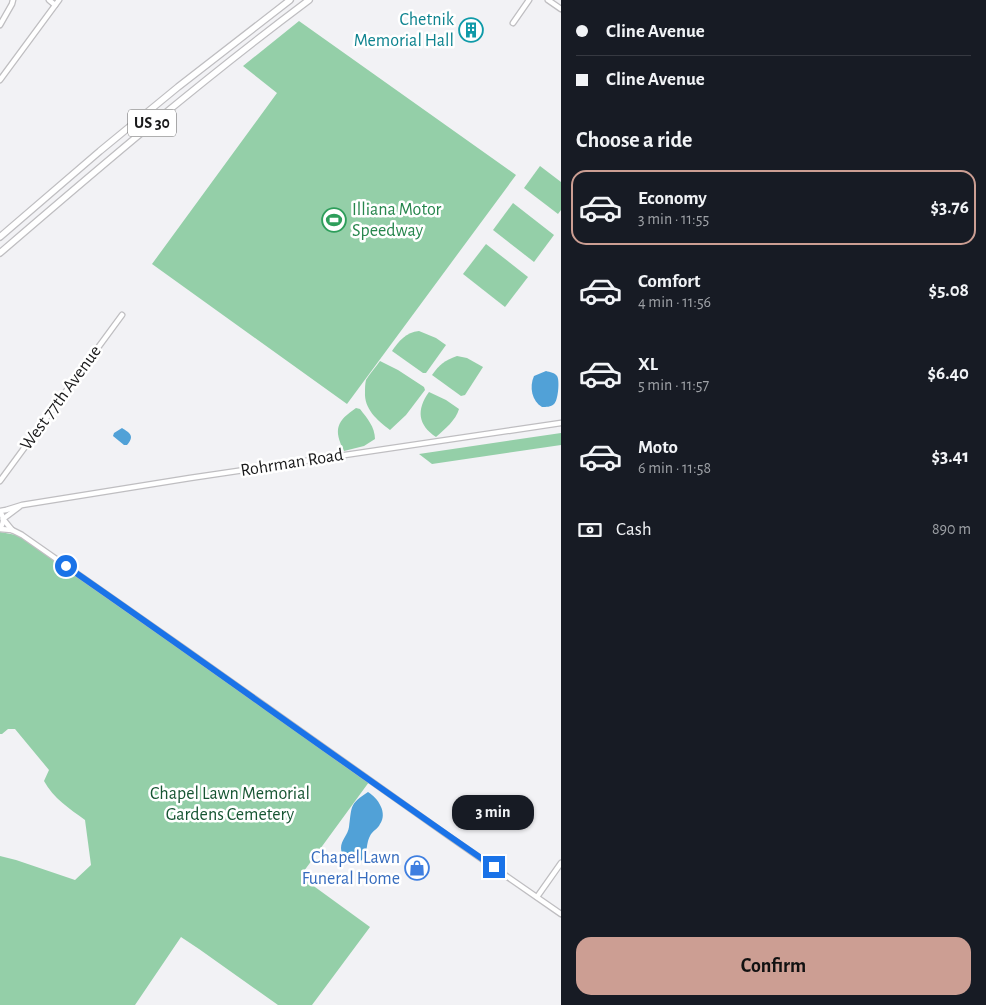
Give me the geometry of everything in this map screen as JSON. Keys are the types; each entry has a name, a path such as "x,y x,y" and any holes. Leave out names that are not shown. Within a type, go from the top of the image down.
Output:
{"main road":[{"name":"US 30","path":"0,238 135,122 290,0"},
{"name":"US 30","path":"0,253 106,161 309,0"}],"street":[{"path":"0,25 13,0"},
{"path":"49,0 55,5"},
{"path":"0,80 59,0"},
{"path":"513,22 529,0"},
{"path":"548,0 561,9"},
{"name":"West 77th Avenue","path":"0,481 122,315"},
{"name":"Rohrman Road","path":"0,511 22,505 190,478 561,423"},
{"name":"Rohrman Road","path":"3,519 22,505"},
{"path":"0,511 3,519 12,530"},
{"path":"3,519 0,529 12,530 22,535 561,914"},
{"path":"537,897 561,863"}],"green space":[{"name":"Illiana Motor Speedway","path":"299,21 516,175 347,404 152,264 277,93 243,66"},
{"path":"540,166 561,182 561,210 558,214 524,188"},
{"path":"513,203 554,235 534,262 493,230"},
{"path":"486,244 528,277 505,307 463,274"},
{"path":"419,331 436,338 446,345 426,373 423,373 392,351 407,335"},
{"path":"457,356 467,358 483,367 465,395 461,396 432,375 443,363"},
{"path":"380,361 398,370 424,387 425,390 406,415 390,430 372,414 365,398 366,380"},
{"path":"429,392 459,409 453,421 436,437 425,427 421,417 422,405"},
{"path":"356,408 360,409 370,423 375,439 364,446 344,451 339,437 339,426 345,417"},
{"path":"561,433 561,445 432,464 419,454"},
{"name":"Chapel Lawn Memorial Gardens Cemetery","path":"0,532 16,535 24,539 369,782 304,871 304,879 370,927 312,1005 278,1005 181,937 135,1005 0,1005 0,856 75,880 91,865 85,820 52,793 44,781 49,770 15,729 8,729 0,734"}],"water":[{"path":"546,371 557,376 557,399 554,404 542,407 532,393 532,380 534,376"},
{"path":"122,428 131,437 127,445 124,445 113,436 114,433"},
{"path":"368,792 381,806 383,815 379,826 368,839 364,858 355,864 349,862 344,857 341,845 348,830 352,806"}],"place":[{"name":"Chetnik Memorial Hall","path":"471,30"},
{"name":"Illiana Motor Speedway","path":"334,220"},
{"name":"Chapel Lawn Funeral Home","path":"417,868"}],"route":[{"path":"66,566 494,867"}]}
